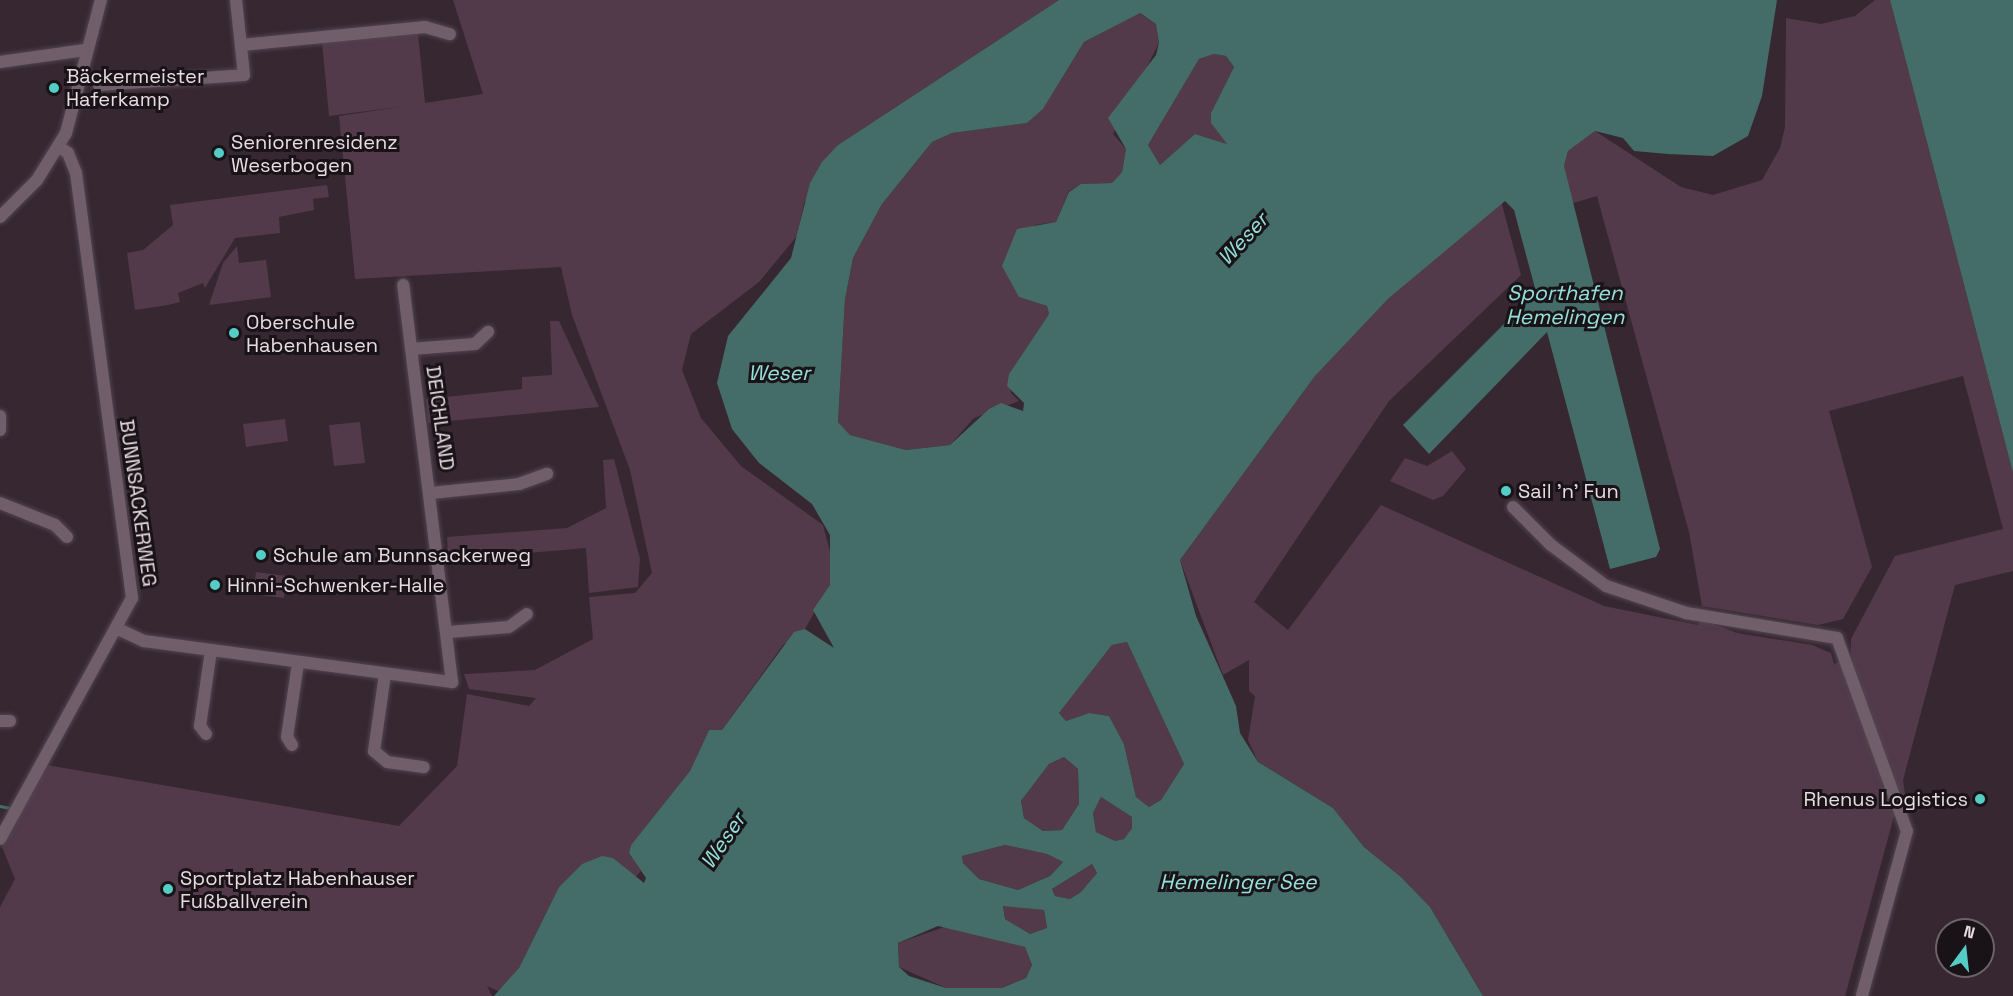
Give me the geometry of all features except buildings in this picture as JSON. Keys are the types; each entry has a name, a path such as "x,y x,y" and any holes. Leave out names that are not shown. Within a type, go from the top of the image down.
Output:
{"street":[{"path":"0,217 59,147 101,0"},
{"path":"99,85 244,75 236,0"},
{"path":"241,45 425,27 450,34"},
{"path":"0,62 85,50"},
{"name":"BUNNSACKERWEG","path":"0,840 118,629 132,590 76,173 68,153 59,147"},
{"name":"DEICHLAND","path":"118,629 144,641 452,682 449,632 403,285"},
{"name":"DEICHLAND","path":"411,349 475,344 489,332"},
{"path":"0,416 0,430"},
{"name":"DEICHLAND","path":"430,493 519,484 547,474"},
{"path":"0,503 55,525 68,537"},
{"path":"1513,507 1551,545 1606,586 1716,620 1837,638 1907,831 1862,996"},
{"path":"449,632 509,627 526,614"},
{"path":"206,734 200,726 211,651"},
{"path":"292,745 287,737 298,663"},
{"path":"385,674 374,751 387,762 424,766"}],"shaded area":[{"path":"453,0 1059,0 838,145 804,203 797,236 759,282 691,334 682,370 701,418 741,466 823,525 833,563 830,585 805,629 783,645 722,730 709,730 690,771 631,845 629,853 641,871 634,879 613,858 582,864 559,887 519,968 500,992 487,986 492,996 0,996 0,907 15,879 2,847 47,765 399,826 457,766 467,694 529,706 536,698 469,689 464,674 535,670 593,639 589,597 635,593 652,573 630,470 572,315 561,267 355,279 339,116 406,106 329,116 322,42 418,34 425,103 483,94"},
{"path":"1875,0 1890,0 2013,473 2013,571 1955,585 1903,780 1908,814 1894,816 1845,996 1483,996 1430,907 1401,877 1364,847 1333,808 1258,762 1248,740 1255,696 1249,691 1249,660 1223,675 1180,560 1315,376 1389,298 1501,201 1521,275 1389,401 1254,602 1288,630 1381,505 1604,606 1698,625 1700,619 1737,633 1812,645 1831,653 1834,664 1851,658 1851,639 1895,556 2003,529 1963,376 1829,411 1872,567 1843,619 1818,625 1702,606 1689,532 1597,196 1570,204 1564,166 1568,151 1595,131 1681,187 1713,195 1762,180 1780,148 1785,127 1786,18 1821,24 1855,16"},
{"path":"1139,13 1156,24 1159,43 1113,134 1126,149 1122,172 1112,183 1082,184 1069,191 1056,222 1035,225 1019,297 1047,306 1049,314 1009,374 1011,393 1019,401 974,418 950,445 906,450 850,435 838,422 845,299 853,258 882,204 932,142 952,133 1027,123 1043,109 1084,42"},
{"path":"1214,54 1226,56 1234,67 1211,113 1211,122 1227,144 1195,134 1160,165 1148,145 1199,59"},
{"path":"327,185 329,197 313,199 314,210 279,217 280,233 235,238 205,288 203,283 178,293 180,302 135,310 127,253 143,250 173,225 170,205"},
{"path":"237,246 239,263 266,260 271,297 209,305 223,263"},
{"path":"550,321 559,321 599,407 428,423 426,399 522,389 522,377 552,375"},
{"path":"285,419 288,441 246,447 243,424"},
{"path":"360,422 365,463 334,466 329,425"},
{"path":"1452,451 1466,469 1443,496 1433,500 1390,481 1405,458 1427,466"},
{"path":"614,459 640,559 638,587 589,593 586,548 448,560 447,537 567,528 606,508 603,460"},
{"path":"256,572 287,576 284,598 253,594"},
{"path":"1127,642 1184,764 1161,800 1149,807 1136,797 1124,744 1109,716 1089,713 1066,721 1059,713 1112,645"},
{"path":"1064,757 1078,769 1079,804 1062,830 1043,831 1024,818 1021,801 1049,764"},
{"path":"1101,797 1132,817 1132,828 1124,839 1115,841 1096,832 1093,813"},
{"path":"1005,845 1047,854 1063,862 1050,876 1018,890 979,879 963,863 962,856"},
{"path":"1092,864 1097,873 1081,892 1070,899 1055,896 1052,889"},
{"path":"1003,905 1044,910 1047,928 1030,934 1005,919"},
{"path":"947,926 1025,947 1032,965 1026,978 1002,988 946,988 899,967 898,943"}],"water":[{"path":"1059,0 1777,0 1762,96 1748,136 1713,156 1634,151 1623,138 1595,131 1568,151 1564,166 1660,549 1656,557 1610,569 1547,332 1429,454 1403,425 1536,292 1514,210 1505,201 1389,298 1315,376 1180,560 1196,616 1236,706 1240,733 1258,762 1333,808 1364,847 1401,877 1430,907 1483,996 494,996 519,968 559,887 582,864 602,856 613,858 644,883 646,878 629,853 631,845 690,771 709,730 722,730 794,632 805,629 834,648 813,610 830,585 830,535 812,504 759,463 732,429 717,383 728,336 791,258 810,183 822,162 838,145","holes":["1140,13 1156,24 1159,43 1156,55 1108,118 1126,149 1122,172 1112,183 1081,184 1069,192 1056,222 1017,229 1002,266 1019,297 1047,306 1049,314 1009,374 1007,386 1024,403 1023,411 1001,403 989,409 950,445 906,450 850,435 838,422 845,299 853,258 882,204 932,142 952,133 1027,123 1043,109 1084,42","1214,54 1226,56 1234,67 1211,113 1211,123 1227,144 1195,134 1160,165 1148,145 1199,59","1127,642 1184,764 1161,800 1149,807 1136,797 1124,744 1109,716 1089,713 1066,721 1059,713 1112,645","1064,757 1078,769 1079,804 1062,830 1043,831 1024,818 1021,801 1049,764","1101,797 1132,817 1132,828 1124,839 1115,841 1096,832 1093,813","1005,845 1047,854 1063,862 1050,876 1018,890 979,879 963,863 962,856","1092,864 1097,873 1081,892 1070,899 1055,896 1052,889","1003,906 1044,910 1047,928 1030,934 1005,919","938,926 1025,947 1032,965 1026,978 1002,988 946,988 909,976 899,967 898,943"]},
{"path":"1890,0 2013,0 2013,473"}],"waterway":[{"path":"0,806 10,808"}],"place":[{"name":"Bäckermeister Haferkamp","path":"54,88"},
{"name":"Seniorenresidenz Weserbogen","path":"219,153"},
{"name":"Oberschule Habenhausen","path":"234,333"},
{"name":"Sail 'n' Fun","path":"1506,491"},
{"name":"Schule am Bunnsackerweg","path":"261,555"},
{"name":"Hinni-Schwenker-Halle","path":"215,585"},
{"name":"Rhenus Logistics","path":"1980,799"},
{"name":"Sportplatz Habenhauser Fußballverein","path":"168,889"}],"water label":[{"name":"Weser","path":"1243,239"},
{"name":"Sporthafen Hemelingen","path":"1565,305"},
{"name":"Weser","path":"779,373"},
{"name":"Weser","path":"723,841"},
{"name":"Hemelinger See","path":"1238,882"}]}
